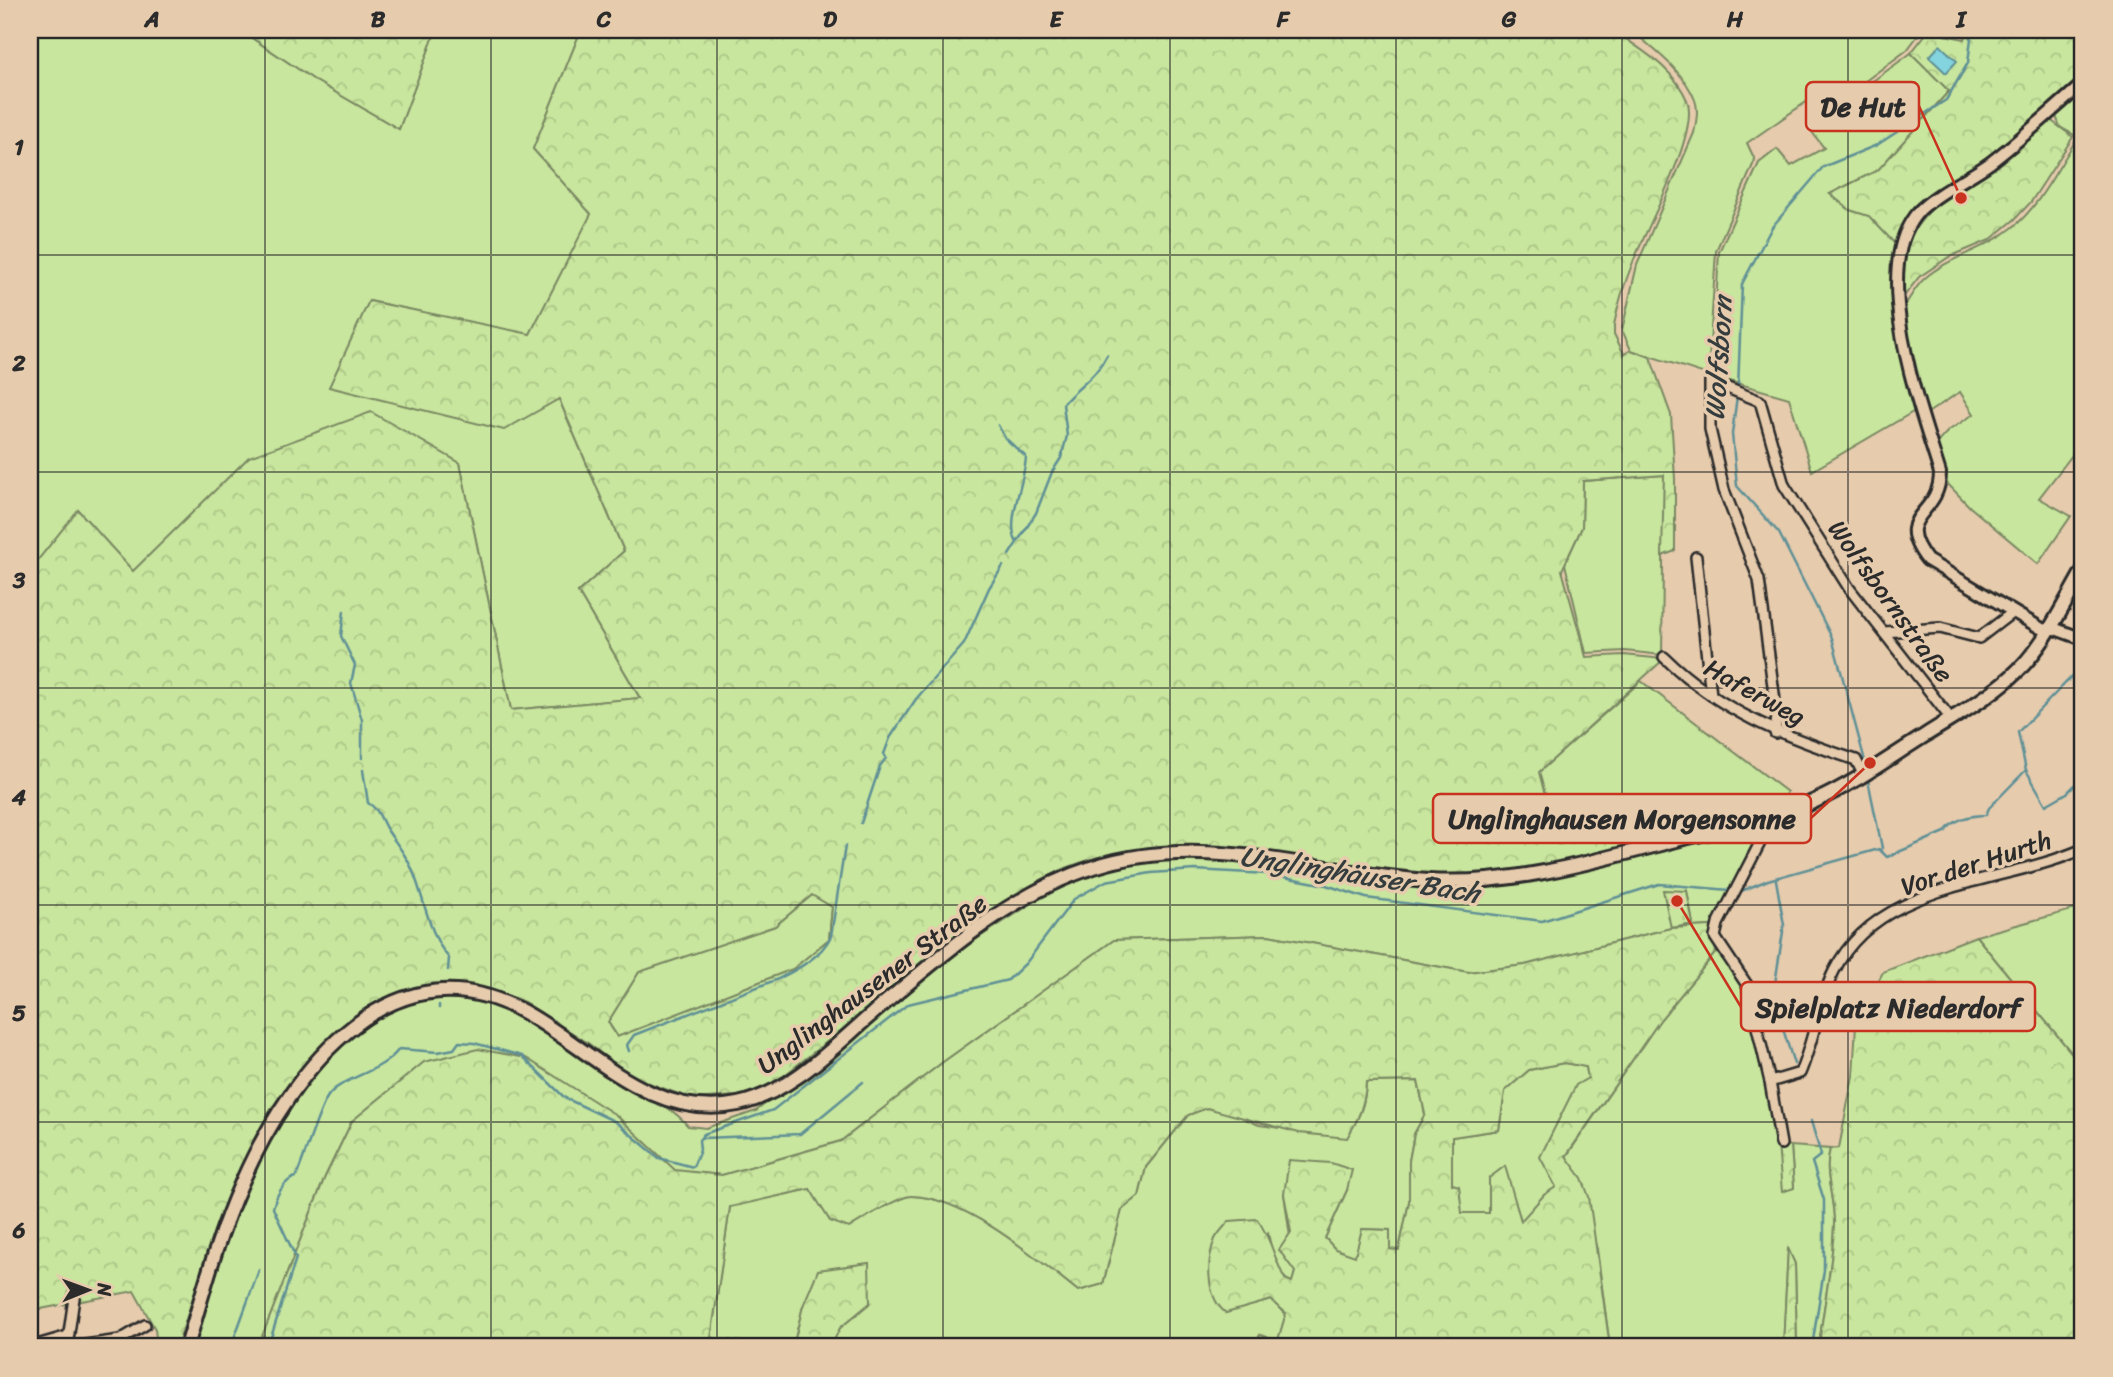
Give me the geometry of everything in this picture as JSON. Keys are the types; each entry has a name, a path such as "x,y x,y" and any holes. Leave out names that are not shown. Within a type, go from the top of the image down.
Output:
{"main road":[{"name":"Unglinghausener Straße","path":"187,1347 225,1222 265,1135 291,1096 345,1032 373,1011 406,996 449,991 502,1001 537,1019 631,1084 656,1097 685,1105 715,1107 743,1103 793,1081 969,936 1031,895 1094,867 1160,853 1195,851 1382,876 1459,883 1609,859 1767,819 1813,802 1951,719 2015,674 2048,630 2083,572"}],"street":[{"path":"2083,84 1989,163 1919,212 1902,246 1897,274 1902,339 1940,473 1940,486 1934,501 1916,521 1912,532 1914,542 1927,559 2013,612 2048,630 2083,639"},
{"name":"Wolfsbornstraße","path":"1775,733 1777,716 1759,580 1724,490 1710,429 1710,381 1760,401 1784,485 1849,588 1951,719"},
{"path":"1696,557 1711,695"},
{"path":"1884,632 1940,628 1979,638 2013,612"},
{"name":"Haferweg","path":"1664,657 1692,684 1775,733 1856,760 1863,774"},
{"path":"1767,819 1763,837 1717,924 1715,937 1747,985 1770,1082 1781,1144"},
{"name":"Vor der Hurth","path":"1770,1082 1800,1073 1833,972 1861,934 1879,921 1930,895 2083,849"},
{"path":"75,1292 68,1336 69,1347 120,1340 145,1325"},
{"path":"30,1347 68,1336"}],"green space":[{"path":"30,30 240,30 316,81 399,129 436,30 581,30 533,149 592,214 530,335 369,301 559,399 624,551 578,592 640,698 511,710 460,463 249,457 133,572 78,510 30,570"},
{"path":"240,30 436,30 399,129 316,81"},
{"path":"581,30 1621,30 1623,37 1660,64 1675,80 1687,100 1689,115 1679,157 1630,270 1614,325 1614,334 1624,354 1631,350 1650,357 1671,415 1675,479 1675,551 1662,556 1664,475 1583,481 1582,527 1562,570 1586,657 1624,655 1664,659 1539,772 1558,844 1657,825 1676,833 1535,868 1506,873 1453,876 1404,873 1258,852 1210,848 1162,847 1114,854 1066,868 1020,893 781,1078 750,1095 692,1099 630,1076 588,1043 524,1002 473,986 428,987 381,999 338,1031 293,1080 259,1133 218,1220 177,1347 157,1347 155,1329 134,1291 30,1311 30,570 78,510 133,571 249,457 371,412 460,463 511,710 640,698 578,592 624,551 559,399 504,430 329,387 369,301 530,334 591,214 533,149","holes":["812,895 832,907 829,939 793,969 617,1037 608,1022 639,972 775,926"]},
{"path":"1631,30 1922,30 1907,50 1837,102 1825,89 1747,143 1755,160 1716,251 1708,375 1631,350 1622,330 1637,265 1694,133 1697,112 1695,100 1683,80 1667,61"},
{"path":"1929,30 1945,30 1944,35 1965,39 1966,30 2083,30 2083,79 1983,164 1914,209 1898,247 1869,216 1850,210 1830,194 1878,170 1949,91 1911,53"},
{"path":"1911,53 1949,91 1878,170 1830,194 1850,210 1869,216 1898,247 1894,273 1918,409 1812,471 1789,398 1712,376 1719,252 1759,163 1777,149 1791,166 1824,148 1809,128"},
{"path":"2083,87 2083,441 2039,498 2071,516 2038,564 1970,507 1944,480 1935,445 1948,431 1974,414 1960,392 1926,414 1911,363 1902,310 1924,279 1934,271 2002,236 2031,209 2078,137 2060,127 2055,113"},
{"path":"2049,119 2073,137 2031,202 1990,240 1949,257 1919,277 1901,300 1903,255 1919,224 1951,191"},
{"path":"1664,475 1662,655 1625,651 1586,653 1565,564 1582,527 1583,481"},
{"path":"1641,681 1787,792 1774,811 1676,833 1657,825 1558,844 1539,772"},
{"path":"1751,827 1761,834 1711,926 1671,928 1525,965 1468,972 1268,935 1114,940 943,1062 841,1141 722,1175 675,1171 616,1115 352,1121 325,1177 258,1347 191,1347 229,1226 265,1149 289,1109 317,1071 349,1038 385,1013 424,998 467,997 512,1011 618,1082 668,1108 688,1126 706,1128 756,1111 941,962 1059,886 1114,867 1175,858 1252,861 1423,887 1475,887 1530,880","holes":["1687,891 1693,924 1671,928"]},
{"path":"1663,890 1687,891 1693,924 1671,928"},
{"path":"812,895 832,907 829,939 793,969 618,1037 608,1022 639,972 775,926"},
{"path":"2083,907 2083,1067 1976,936"},
{"path":"1711,926 1716,952 1660,1020 1566,1156 1582,1178 1589,1197 1610,1347 1254,1347 1260,1335 1278,1340 1286,1313 1271,1300 1226,1313 1219,1306 1211,1289 1210,1258 1215,1239 1229,1221 1257,1219 1266,1233 1285,1279 1292,1282 1295,1272 1279,1250 1291,1232 1284,1194 1289,1160 1331,1163 1352,1170 1347,1190 1325,1238 1335,1249 1355,1256 1362,1229 1390,1230 1390,1249 1399,1250 1409,1202 1409,1161 1414,1134 1425,1114 1418,1081 1366,1082 1360,1112 1347,1138 1299,1133 1207,1108 1188,1115 1146,1167 1139,1196 1122,1210 1103,1284 1078,1291 1022,1247 954,1206 932,1199 905,1197 849,1228 830,1221 810,1189 730,1207 711,1338 781,1347 258,1347 325,1177 352,1121 424,1062 478,1049 526,1058 616,1115 675,1170 722,1175 841,1141 943,1062 1114,940 1268,935 1468,972 1525,965 1671,928","holes":["1564,1063 1586,1067 1588,1078 1576,1085 1540,1157 1556,1187 1544,1195 1521,1221 1505,1166 1489,1178 1489,1213 1462,1213 1459,1186 1452,1184 1452,1137 1499,1130 1505,1091 1529,1070"]},
{"path":"1976,936 2083,1067 2083,1347 1819,1347 1834,1224 1828,1158 1830,1149 1839,1148 1853,1076 1856,1024 1883,972"},
{"path":"1716,952 1739,977 1794,1188 1791,1146 1830,1149 1828,1177 1834,1215 1833,1239 1819,1347 1797,1347 1795,1264 1788,1250 1783,1347 1610,1347 1597,1249 1566,1157 1660,1020"},
{"path":"1564,1063 1586,1067 1588,1078 1556,1187 1544,1195 1522,1222 1514,1202 1489,1178 1489,1213 1461,1213 1459,1187 1452,1184 1452,1137 1499,1130 1505,1091 1529,1070"},
{"path":"1418,1081 1425,1114 1414,1134 1409,1161 1409,1202 1399,1250 1390,1250 1390,1230 1362,1229 1356,1257 1335,1249 1325,1238 1347,1190 1284,1194 1295,1272 1292,1283 1278,1268 1268,1233 1226,1313 1271,1300 1286,1314 1278,1341 1260,1335 1254,1347 851,1347 831,1344 840,1328 870,1303 803,1306 793,1347 711,1339 730,1206 811,1189 830,1221 849,1227 905,1197 932,1199 954,1206 1000,1232 1079,1291 1103,1284 1122,1209 1139,1196 1146,1167 1188,1115 1207,1108 1229,1112 1259,1125 1347,1137 1361,1111 1366,1082"},
{"path":"1778,1144 1791,1146 1794,1188 1782,1192"},
{"path":"1788,1248 1795,1264 1797,1347 1783,1347"},
{"path":"869,1263 870,1303 840,1328 832,1344 851,1347 793,1347 803,1306 818,1270"}],"water":[{"path":"1940,45 1957,61 1946,73 1929,57"}],"waterway":[{"name":"Wolfsborn","path":"1738,389 1742,284 1772,227 1823,167 1877,145 1946,100 1968,63 1972,30"},
{"path":"1009,555 1036,513 1052,472 1061,458 1067,436 1063,404 1092,376 1107,355"},
{"name":"Wolfsborn","path":"1737,396 1732,434 1737,486 1779,533 1832,638 1865,761"},
{"path":"998,425 1005,438 1026,457 1013,522 1016,541"},
{"path":"861,823 880,766 886,758 884,754 890,738 916,699 964,644 989,588 1003,566"},
{"path":"344,611 341,636 355,665 351,683 362,720 362,758"},
{"path":"1739,892 1768,880 1879,849 1887,857 1945,832 1963,819 1986,815 1989,808 2026,770 2018,732 2083,665"},
{"path":"363,770 368,803 377,811 411,868 432,929 449,958 448,970"},
{"path":"2026,770 2046,805 2067,793 2083,777"},
{"name":"Wolfsborn","path":"1868,780 1882,848"},
{"path":"629,1051 627,1045 634,1035 778,979 815,956 831,936 845,846"},
{"name":"Unglinghäuser Bach","path":"268,1347 296,1258 273,1208 276,1199 284,1185 296,1177 328,1096 342,1084 383,1064 399,1049 438,1052 454,1049 459,1042 474,1043 522,1056 565,1098 616,1122 659,1158 693,1167 700,1150 699,1140 704,1134 773,1110 908,1004 1008,980 1026,963 1074,899 1106,881 1151,873 1195,870 1268,874 1326,885 1366,898 1542,921 1659,884 1730,890"},
{"path":"1776,880 1784,925 1773,997 1794,1064"},
{"path":"703,1138 800,1134 863,1082"},
{"path":"1811,1121 1821,1155 1812,1162 1824,1200 1824,1270 1812,1347"},
{"path":"231,1347 259,1270"}],"place":[{"name":"De Hut","path":"1961,198"},
{"name":"Unglinghausen Morgensonne","path":"1870,763"},
{"name":"Spielplatz Niederdorf","path":"1677,901"}]}
